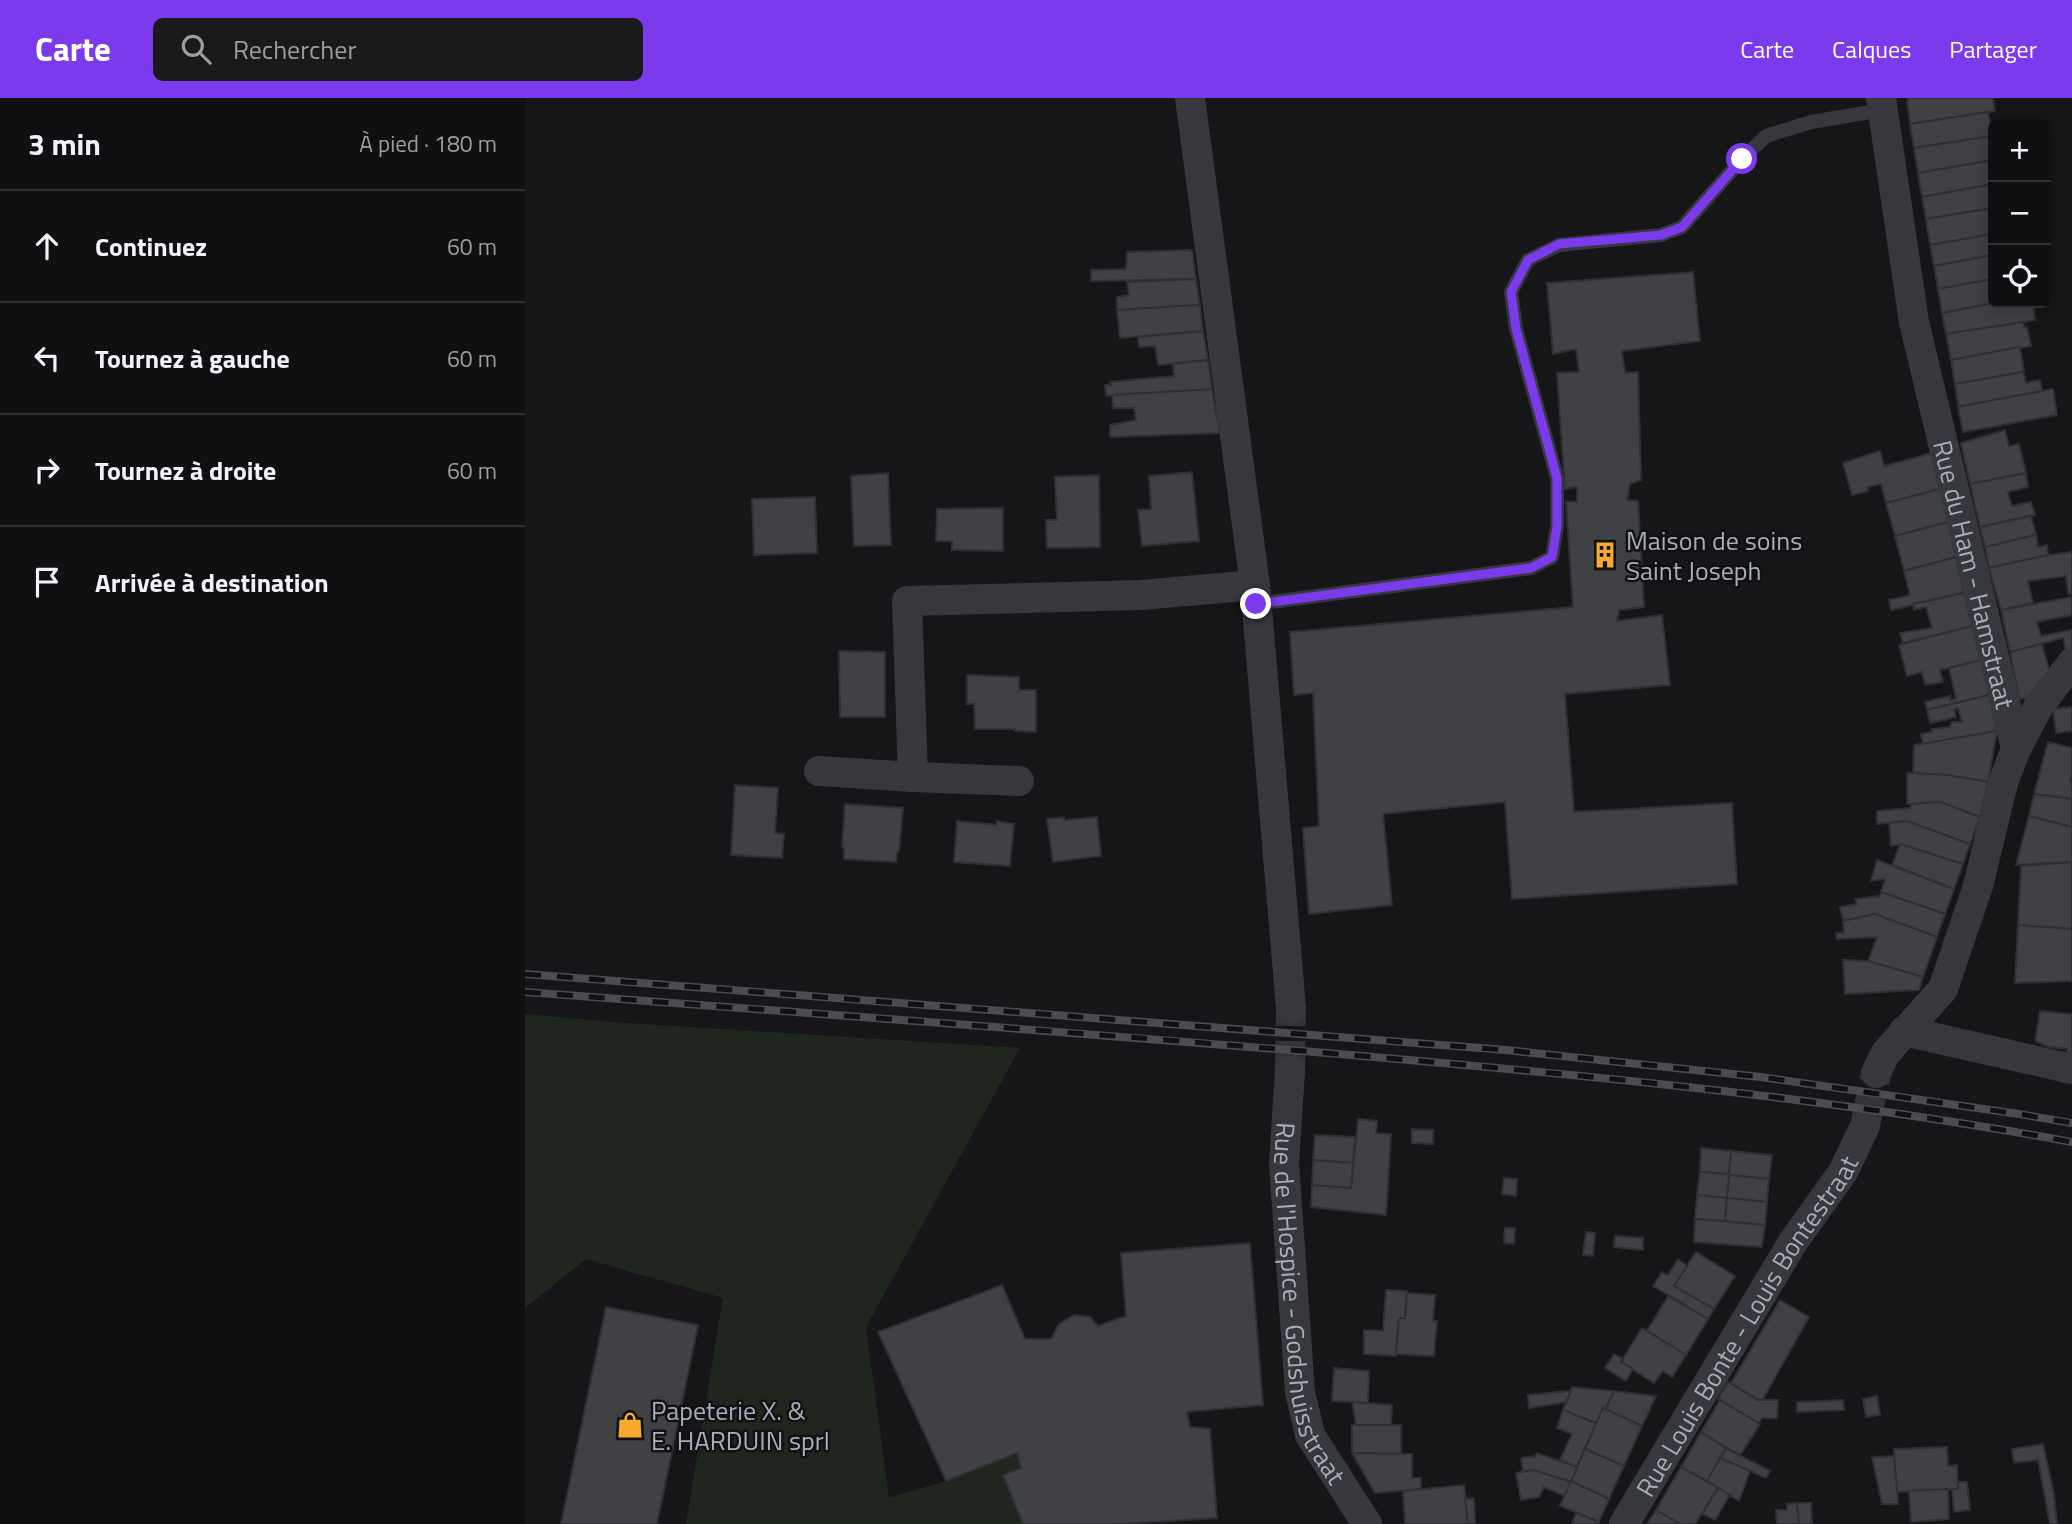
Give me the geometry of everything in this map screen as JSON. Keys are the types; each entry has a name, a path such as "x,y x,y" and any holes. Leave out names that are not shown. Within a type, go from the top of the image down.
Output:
{"street":[{"path":"1190,98 1255,595 1290,1007"},
{"name":"Rue du Ham - Hamstraat","path":"1882,104 1914,322 2016,749"},
{"path":"913,777 907,601 1255,595"},
{"path":"1876,1073 1885,1054 1943,989 1978,886 2003,783 2016,749 2038,706 2072,663"},
{"path":"819,771 1019,781"},
{"path":"1905,1031 2072,1069"},
{"name":"Rue de l'Hospice - Godshuisstraat","path":"1290,1071 1284,1163 1300,1392 1310,1435 1367,1524"},
{"name":"Rue Louis Bonte - Louis Bontestraat","path":"1624,1524 1793,1242 1843,1172 1865,1126"}],"lane":[{"path":"1255,595 1531,568 1552,557 1557,526 1557,478 1516,329 1511,292 1528,260 1559,244 1661,235 1682,227 1766,136 1811,121 1882,104"}],"shaded area":[{"path":"525,1014 1020,1048 866,1327 889,1498 946,1481 1017,1453 1021,1468 1003,1475 1023,1524 686,1524 723,1298 586,1259 525,1308"}],"building":[{"path":"1909,98 1993,98 1995,111 1910,124 1907,101"},
{"path":"1988,112 1990,119 1988,137 1914,148 1910,124"},
{"path":"1988,137 1988,161 1918,173 1914,148"},
{"path":"1988,161 1988,185 1922,197 1918,173"},
{"path":"1988,185 1988,209 1926,219 1922,197"},
{"path":"1988,209 1988,235 1930,245 1926,219"},
{"path":"1988,235 1988,256 1934,266 1930,245"},
{"path":"1192,250 1196,279 1091,281 1091,270 1126,269 1127,252"},
{"path":"1988,256 1988,280 1938,289 1934,266"},
{"name":"Maison de soins Saint Joseph","path":"1693,272 1700,341 1622,351 1625,373 1638,372 1641,480 1630,484 1627,500 1638,501 1644,607 1619,610 1617,621 1662,615 1670,685 1565,694 1574,812 1732,803 1737,884 1512,899 1505,802 1383,814 1392,905 1309,914 1303,828 1319,826 1313,693 1294,695 1290,632 1573,607 1566,502 1577,502 1577,487 1565,489 1557,373 1579,372 1576,349 1553,354 1547,283"},
{"path":"1196,279 1200,305 1117,310 1117,297 1129,295 1127,282"},
{"path":"1988,280 1988,304 1942,313 1938,289"},
{"path":"1988,304 1988,308 2034,308 2035,320 1946,334 1942,313"},
{"path":"1200,305 1203,331 1120,338 1117,310"},
{"path":"2023,322 2024,327 2027,327 2031,346 1951,360 1946,334"},
{"path":"1203,331 1208,360 1158,365 1155,346 1139,347 1138,337"},
{"path":"2020,347 2023,372 1955,384 1951,360"},
{"path":"1208,360 1212,389 1106,396 1105,385 1111,385 1110,382 1174,376 1173,364"},
{"path":"2023,372 2026,383 2040,380 2042,391 1958,407 1955,384"},
{"path":"1212,389 1220,433 1110,437 1110,425 1136,420 1134,408 1113,408 1112,395"},
{"path":"2053,389 2057,415 1963,432 1958,407"},
{"path":"2005,430 2009,446 2019,444 2026,473 1970,484 1961,443"},
{"path":"1880,451 1884,466 1932,453 1940,489 1886,503 1881,484 1852,495 1843,463"},
{"path":"1192,472 1199,541 1142,546 1138,510 1151,509 1149,476"},
{"path":"888,473 891,545 854,546 851,476"},
{"path":"2026,473 2028,487 2008,492 2012,506 2031,502 2035,515 1980,527 1970,484"},
{"path":"1099,475 1100,547 1047,548 1046,520 1057,520 1055,477"},
{"path":"1940,489 1948,522 1895,536 1886,503"},
{"path":"815,497 817,553 754,555 752,499"},
{"path":"1003,508 1003,551 952,550 952,541 936,541 937,509"},
{"path":"2031,516 2036,535 1985,547 1980,527"},
{"path":"1948,522 1956,557 1904,571 1895,536"},
{"path":"2036,535 2038,547 2047,545 2048,555 1989,568 1985,547"},
{"path":"2072,552 2072,594 2068,594 2066,576 2028,581 2033,603 2001,610 1989,568"},
{"path":"1956,557 1964,593 1891,610 1889,600 1910,595 1904,571"},
{"path":"1964,593 1972,626 1903,643 1900,633 1932,628 1926,607 1914,610 1913,604"},
{"path":"2072,597 2072,615 2037,622 2041,636 2072,630 2072,652 2068,659 2063,638 2010,652 2001,610"},
{"path":"1972,626 1981,660 1940,670 1943,682 1925,685 1922,672 1907,676 1899,645"},
{"path":"2042,644 2051,677 2037,696 2019,699 2010,652"},
{"path":"839,651 885,652 885,717 840,717"},
{"path":"1981,660 1989,695 1927,710 1925,702 1950,696 1950,700 1956,699 1949,668"},
{"path":"967,675 1019,677 1019,690 1036,690 1036,732 975,729 974,704 967,704"},
{"path":"1989,695 1997,731 1923,745 1921,734 1932,732 1931,729 1950,727 1952,722 1962,722 1958,708 1954,710 1956,717 1930,723 1927,710"},
{"path":"2072,707 2072,731 2056,733 2053,709"},
{"path":"1997,731 1988,782 1948,775 1913,773 1914,745"},
{"path":"2048,742 2072,748 2072,799 2034,794"},
{"path":"1907,773 1948,775 1988,782 1980,817 1940,802 1907,804"},
{"path":"735,785 778,788 775,833 784,834 782,858 731,855"},
{"path":"2034,794 2072,799 2072,827 2029,816"},
{"path":"1940,802 1980,817 1970,844 1907,821 1877,824 1877,811 1910,808 1911,804"},
{"path":"845,804 903,808 896,862 844,859 842,847"},
{"path":"2029,816 2072,827 2072,862 2016,865"},
{"path":"1064,817 1064,820 1097,817 1101,856 1053,862 1047,819"},
{"path":"957,821 997,825 997,821 1014,824 1010,866 954,862"},
{"path":"1907,821 1970,844 1963,864 1900,844 1891,846 1889,823"},
{"path":"1900,844 1963,864 1954,889 1892,865"},
{"path":"1877,860 1954,889 1945,914 1881,892 1885,879 1871,881"},
{"path":"2072,862 2072,929 2018,925 2021,866"},
{"path":"1881,892 1945,914 1937,937 1875,914 1843,921 1840,907 1857,904 1855,899 1880,896"},
{"path":"1875,914 1937,937 1923,977 1868,961 1877,937 1837,939 1836,933 1844,933 1843,921"},
{"path":"2018,925 2072,929 2072,981 2015,983"},
{"path":"1843,960 1868,961 1923,977 1919,990 1845,994"},
{"path":"2040,1011 2072,1014 2072,1053 2067,1052 2067,1049 2048,1047 2035,1041"},
{"path":"1358,1119 1377,1121 1376,1133 1391,1134 1386,1215 1311,1207 1312,1185 1351,1188"},
{"path":"1412,1129 1433,1130 1433,1144 1412,1143"},
{"path":"1315,1135 1355,1137 1353,1163 1313,1160"},
{"path":"1701,1148 1731,1151 1729,1174 1700,1172"},
{"path":"1731,1151 1772,1155 1769,1179 1729,1175"},
{"path":"1313,1160 1353,1163 1351,1188 1312,1185"},
{"path":"1700,1172 1729,1174 1727,1198 1697,1195"},
{"path":"1729,1175 1769,1179 1767,1202 1727,1198"},
{"path":"1504,1178 1517,1179 1516,1196 1502,1194"},
{"path":"1697,1195 1727,1198 1725,1221 1695,1219"},
{"path":"1727,1198 1767,1202 1765,1225 1725,1221"},
{"path":"1695,1219 1765,1225 1762,1247 1694,1242"},
{"path":"1505,1228 1515,1228 1514,1244 1504,1243"},
{"path":"1586,1232 1595,1233 1593,1256 1583,1255"},
{"path":"1615,1236 1643,1238 1643,1250 1614,1247"},
{"path":"1250,1243 1263,1405 1187,1412 1190,1427 1210,1429 1217,1518 1118,1524 1023,1524 1003,1475 1021,1468 1017,1453 946,1481 878,1332 1002,1285 1025,1339 1051,1339 1059,1324 1074,1315 1090,1317 1098,1326 1126,1316 1121,1253"},
{"path":"1696,1252 1735,1276 1714,1309 1674,1286"},
{"path":"1678,1259 1687,1266 1674,1286 1714,1309 1708,1319 1653,1286 1662,1272 1668,1275"},
{"path":"1386,1290 1407,1291 1405,1318 1399,1318 1396,1356 1364,1354 1364,1330 1383,1331"},
{"path":"1407,1293 1435,1295 1433,1321 1437,1321 1434,1356 1396,1354 1399,1318 1405,1318"},
{"path":"1668,1296 1708,1319 1686,1355 1647,1331"},
{"path":"1780,1300 1809,1317 1763,1399 1758,1400 1731,1383"},
{"name":"Papeterie X. & E. HARDUIN sprl","path":"606,1307 698,1325 657,1524 561,1524"},
{"path":"1642,1328 1686,1355 1672,1377 1663,1371 1654,1383 1621,1362"},
{"path":"1614,1354 1633,1369 1626,1381 1605,1368"},
{"path":"1334,1368 1369,1371 1368,1403 1332,1401"},
{"path":"1728,1382 1758,1400 1778,1400 1777,1418 1762,1418 1758,1423 1718,1399"},
{"path":"1572,1387 1614,1391 1596,1423 1563,1410"},
{"path":"1571,1391 1566,1402 1529,1408 1528,1395"},
{"path":"1614,1391 1656,1396 1642,1426 1605,1410"},
{"path":"1877,1396 1880,1415 1866,1417 1863,1399"},
{"path":"1720,1400 1760,1424 1740,1456 1701,1432"},
{"path":"1843,1400 1844,1410 1797,1412 1797,1402"},
{"path":"1352,1402 1392,1405 1391,1425 1356,1425"},
{"path":"1603,1408 1642,1426 1624,1466 1585,1449"},
{"path":"1563,1410 1596,1423 1577,1467 1560,1460 1572,1434 1557,1428"},
{"path":"1352,1425 1401,1425 1401,1454 1352,1453"},
{"path":"1701,1432 1726,1448 1707,1481 1681,1467"},
{"path":"2043,1444 2054,1494 2057,1524 2050,1524 2038,1460 2014,1463 2012,1449"},
{"path":"1947,1447 1948,1466 1957,1465 1958,1489 1896,1492 1894,1449"},
{"path":"1726,1448 1770,1471 1766,1478 1720,1458"},
{"path":"1585,1449 1624,1466 1609,1499 1571,1481"},
{"path":"1352,1453 1412,1454 1412,1478 1421,1478 1421,1489 1375,1493"},
{"path":"1537,1453 1577,1467 1571,1482 1534,1470 1523,1471 1521,1458 1535,1456"},
{"path":"1894,1456 1898,1504 1882,1504 1872,1457"},
{"path":"1720,1458 1750,1471 1739,1501 1707,1481"},
{"path":"1681,1467 1718,1488 1695,1524 1680,1524 1656,1510"},
{"path":"1534,1470 1571,1482 1564,1496 1544,1487 1539,1497 1521,1500 1516,1473"},
{"path":"1571,1481 1609,1499 1599,1522 1560,1506"},
{"path":"1958,1482 1967,1482 1970,1510 1954,1512 1952,1489 1958,1489"},
{"path":"1464,1485 1468,1524 1405,1524 1403,1491"},
{"path":"1718,1488 1730,1495 1715,1520 1702,1514"},
{"path":"1948,1489 1949,1519 1911,1522 1909,1491"},
{"path":"1474,1498 1475,1523 1468,1524 1465,1499"},
{"path":"1797,1503 1799,1524 1777,1524 1776,1510 1787,1510 1787,1504"},
{"path":"1797,1503 1811,1503 1812,1524 1799,1524"},
{"path":"1656,1510 1680,1524 1647,1524"},
{"path":"1576,1513 1599,1522 1572,1524"}],"tunnel":[{"path":"1290,1071 1291,1008"},
{"path":"1865,1126 1876,1073"}],"railway":[{"path":"525,974 1506,1050 1761,1077 2072,1123"},
{"path":"525,992 1514,1069 1701,1088 1887,1112 2072,1142"}],"place":[{"name":"Maison de soins Saint Joseph","path":"1605,555"},
{"name":"Papeterie X. & E. HARDUIN sprl","path":"630,1425"}],"route":[{"path":"1256,604 1531,568 1552,557 1557,526 1557,478 1516,329 1511,292 1528,260 1559,244 1661,235 1682,227 1742,159"}]}
